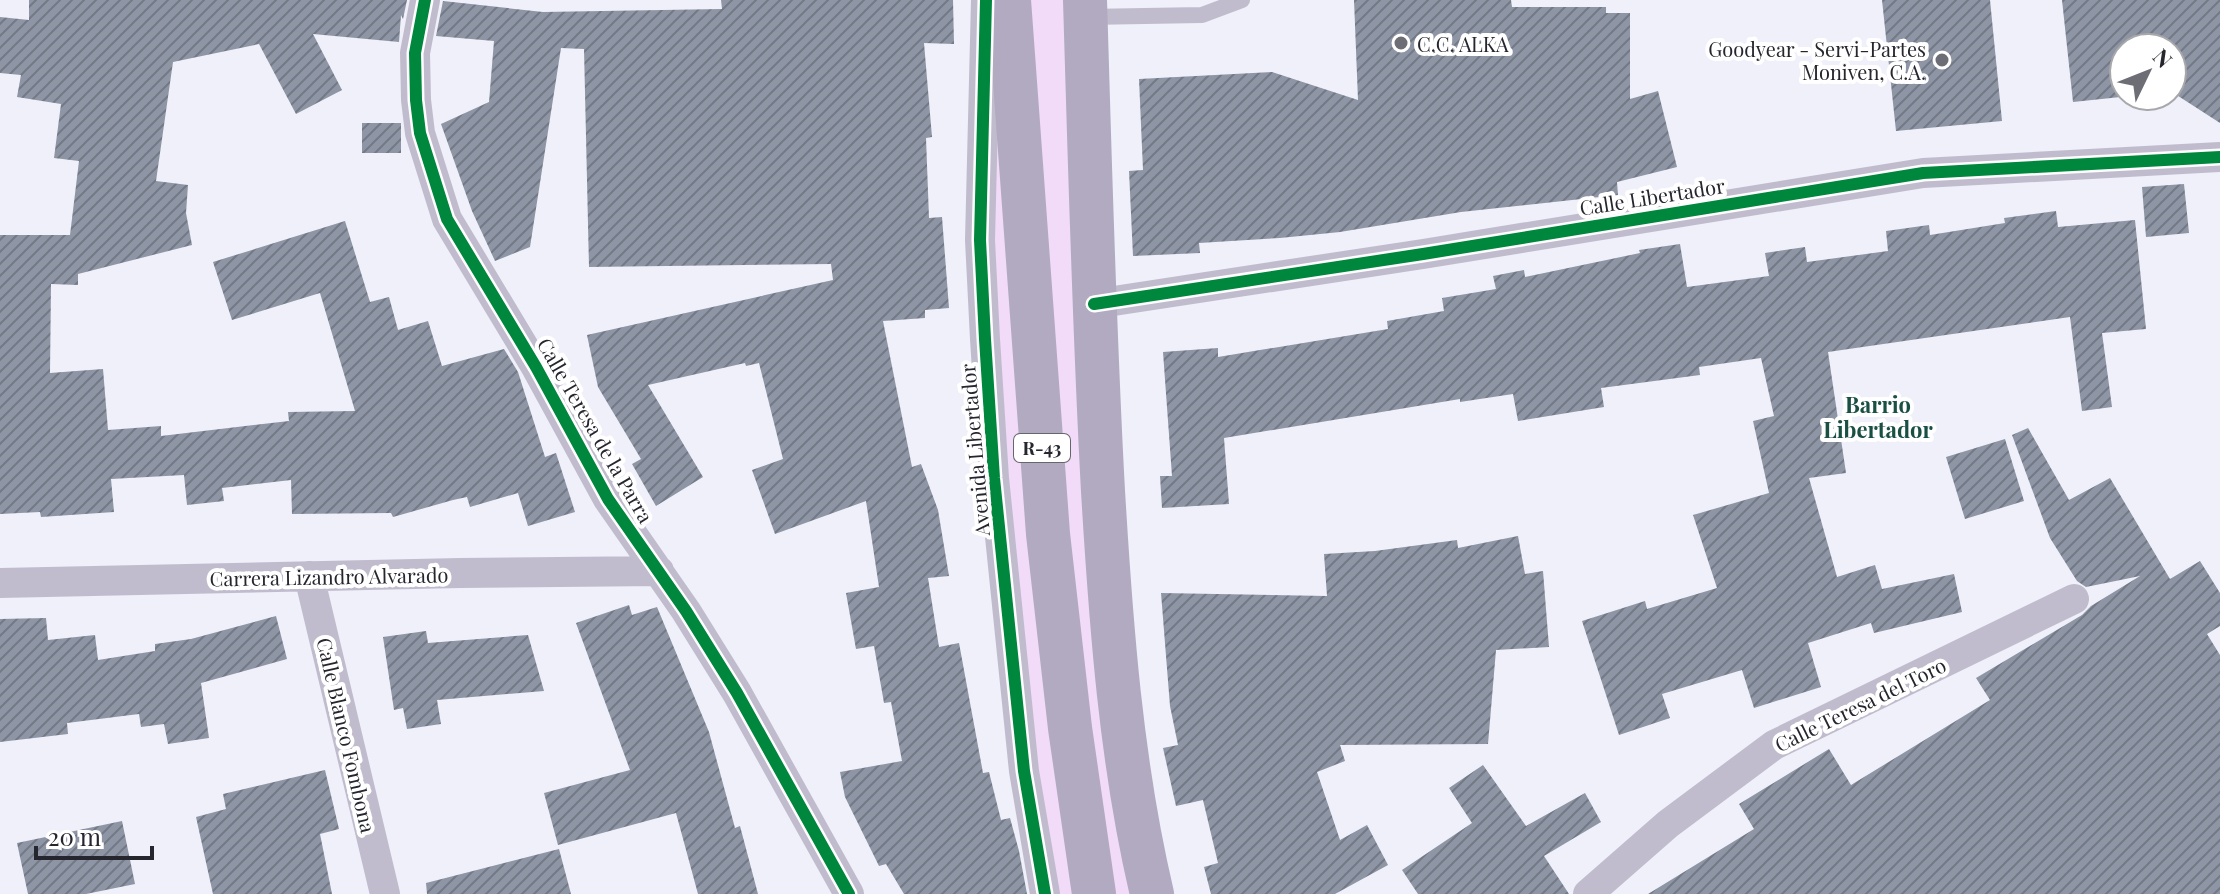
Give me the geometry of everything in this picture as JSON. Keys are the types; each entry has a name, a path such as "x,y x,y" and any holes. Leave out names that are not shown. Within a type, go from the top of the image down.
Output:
{"main road":[{"name":"R-43","path":"1009,0 1048,534 1070,728 1094,894"},
{"path":"1085,9 1094,304 1108,569 1122,718 1142,851 1152,894"}],"street":[{"name":"Calle Teresa de la Parra","path":"425,0 415,53 416,100 424,147 447,219 536,367 608,499 659,571 737,693 849,894"},
{"name":"Avenida Libertador","path":"986,0 980,240 994,478 1024,771 1045,894"},
{"name":"Calle Libertador","path":"1094,304 1923,173 2220,157"},
{"name":"Carrera Lizandro Alvarado","path":"0,583 659,571"},
{"name":"Calle Blanco Fombona","path":"309,576 385,894"},
{"name":"Calle Teresa del Toro","path":"1588,894 1668,824 1774,745 2074,599"}],"lane":[{"path":"1085,9 1202,15 1242,0"}],"shaded area":[{"path":"986,0 1085,0 1152,894 1045,894 994,478"}],"building":[{"path":"29,0 407,0 403,19 401,15 399,42 313,34 342,90 296,114 259,44 173,62 156,181 188,185 186,213 192,245 78,274 78,285 51,284 50,373 103,369 108,430 161,426 161,436 289,421 288,412 355,411 320,293 232,320 213,262 345,221 370,302 389,297 398,330 428,321 442,366 504,349 518,372 545,457 556,453 575,512 528,526 518,493 470,507 467,497 393,517 391,513 292,514 291,480 222,488 224,501 187,505 184,475 111,479 114,512 41,517 40,512 0,514 0,235 70,235 79,161 54,158 61,104 17,97 21,75 0,73 0,17 29,20"},
{"path":"721,0 953,0 954,44 924,43 932,137 926,138 929,218 942,217 949,308 925,310 925,318 883,321 912,467 921,464 938,510 949,576 928,578 939,647 959,643 983,773 989,772 1001,820 1010,818 1027,894 904,894 886,864 879,866 845,797 840,772 902,761 891,702 884,703 874,646 856,649 846,593 879,587 866,501 775,534 752,470 783,459 759,363 746,366 745,363 648,385 703,477 656,506 632,464 641,459 598,387 587,335 833,280 831,264 589,267 584,49 561,48 530,247 495,261 472,211 441,124 489,102 494,41 436,36 443,1 543,12 722,9"},
{"path":"1354,0 1511,0 1512,7 1606,7 1606,13 1630,13 1630,99 1658,91 1677,167 1617,182 1618,195 1461,212 1340,232 1199,243 1200,253 1133,256 1129,171 1143,170 1139,79 1272,72 1358,100"},
{"name":"Goodyear - Servi-Partes Moniven, C.A.","path":"1882,0 1990,0 2002,121 1896,131"},
{"path":"2062,0 2220,0 2220,123 2188,102 2188,32 2108,32 2108,98 2073,102"},
{"path":"362,123 401,123 401,153 362,153"},
{"path":"2184,184 2189,233 2146,237 2142,187"},
{"path":"2056,211 2058,227 2135,220 2146,329 2102,333 2112,407 2082,411 2070,317 1828,352 1846,473 1809,478 1837,577 1875,565 1882,589 1954,574 1962,612 1874,633 1871,623 1808,643 1821,687 1754,708 1742,670 1662,694 1670,718 1619,735 1582,621 1645,601 1647,609 1717,588 1693,515 1769,493 1753,421 1774,416 1761,358 1699,367 1700,375 1601,388 1604,407 1518,421 1513,394 1460,402 1460,399 1224,438 1229,504 1162,508 1160,476 1172,476 1163,352 1218,348 1218,357 1388,329 1387,321 1444,311 1442,298 1496,289 1493,276 1524,270 1525,277 1640,253 1639,250 1680,244 1687,287 1769,276 1765,253 1805,247 1807,262 1888,251 1886,231 1929,225 1930,235 2005,223 2004,218"},
{"path":"2028,428 2069,500 2110,478 2170,579 2200,561 2220,593 2220,626 2207,634 2220,655 2220,894 1648,894 1754,829 1739,804 1829,749 1851,785 1990,700 1976,678 2082,615 2091,606 2140,576 2086,587 2077,581 2050,538 2012,435"},
{"path":"2005,439 2024,501 1965,519 1946,457"},
{"path":"1518,536 1525,574 1543,571 1549,647 1496,650 1488,744 1340,745 1345,761 1317,772 1340,840 1367,825 1388,865 1335,894 1211,894 1204,867 1218,863 1203,800 1176,806 1163,748 1178,745 1170,706 1161,593 1327,596 1324,554 1457,540 1458,548"},
{"path":"629,605 632,615 657,607 709,732 735,828 740,826 758,894 698,894 676,813 558,845 544,793 630,770 576,623"},
{"path":"276,616 287,659 201,683 209,738 168,744 164,724 141,727 139,714 67,723 68,734 0,742 0,619 46,618 48,640 95,635 98,660 155,651 155,644 191,639"},
{"path":"426,631 428,643 528,635 544,691 437,700 441,724 407,729 403,708 394,710 383,637"},
{"path":"1483,765 1526,826 1585,793 1601,822 1544,856 1569,894 1418,894 1402,870 1472,823 1449,788"},
{"path":"325,770 339,829 320,834 332,894 213,894 196,817 226,809 223,794"},
{"path":"122,821 135,884 86,894 28,894 17,843"},
{"path":"559,849 571,894 427,894 426,883"}],"cycle path":[{"path":"425,0 415,53 416,100 420,133 447,219 536,367 608,499 686,611 737,693 849,894"},
{"path":"986,0 980,240 994,478 1024,771 1045,894"},
{"path":"1094,304 1923,173 2220,157"}],"place":[{"name":"C.C. ALKA","path":"1401,43"},
{"name":"Goodyear - Servi-Partes Moniven, C.A.","path":"1942,60"}],"district":[{"name":"Barrio Libertador","path":"1878,416"}]}
